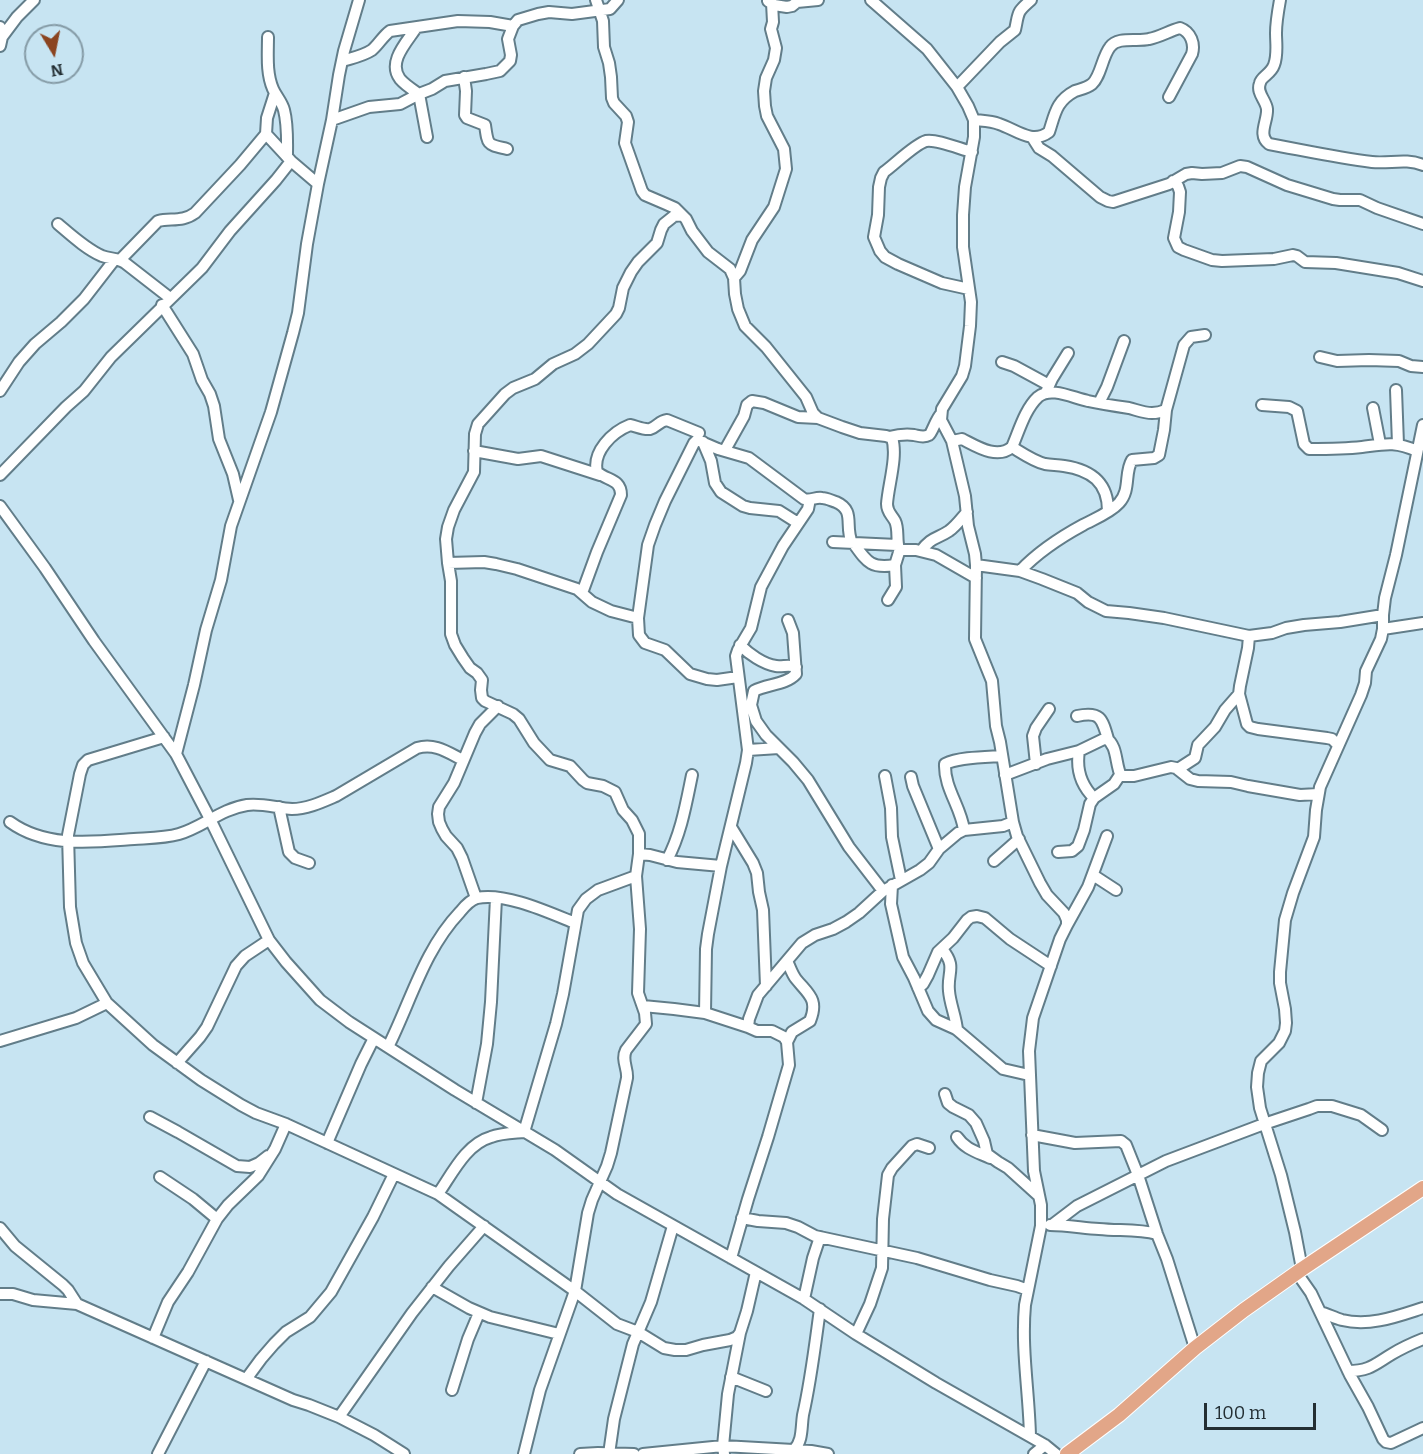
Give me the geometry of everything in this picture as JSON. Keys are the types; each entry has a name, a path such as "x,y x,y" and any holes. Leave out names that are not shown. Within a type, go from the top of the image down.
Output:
{"main road":[{"path":"1067,1454 1119,1415 1195,1348 1244,1310 1423,1188"}],"street":[{"path":"1,38 34,0"},
{"path":"176,754 206,630 221,580 231,526 271,412 291,344 298,313 307,244 342,61 360,0"},
{"path":"332,120 369,107 400,104 445,81 500,71 507,66 511,58 508,39 518,20 538,14 558,12 572,14 598,5 610,9 618,0"},
{"path":"734,278 740,271 752,240 774,207 786,170 784,149 767,116 765,106 766,78 774,60 776,48 771,29 773,22 770,2 787,7 797,2 818,0"},
{"path":"725,450 744,416 747,405 752,401 764,403 798,417 818,418 860,433 890,437 929,435 962,376 971,318 963,247 963,215 965,187 974,137 974,120 957,87 927,49 871,0"},
{"path":"957,87 1000,42 1011,35 1015,30 1021,9 1029,0"},
{"path":"1280,0 1276,27 1277,55 1270,73 1259,83 1261,97 1267,109 1263,136 1266,141 1269,144 1338,157 1372,162 1405,161 1423,165"},
{"path":"598,5 604,29 604,47 610,70 612,98 628,122 625,143 642,191 645,195 675,208 708,252 730,269 734,278 738,309 745,326 766,347 806,397 813,413 818,418"},
{"path":"342,61 367,53 390,31 458,21 490,22 513,26"},
{"path":"416,28 398,56 398,74 401,81 419,94 427,137"},
{"path":"974,120 999,124 1032,137 1043,136 1049,132 1056,109 1062,99 1094,82 1110,46 1120,40 1150,39 1180,28 1190,36 1194,48 1169,97"},
{"path":"0,475 84,391 111,357 202,267 230,231 276,180 289,159 284,109 269,77 268,37"},
{"path":"464,77 465,115 470,120 485,125 488,142 507,149"},
{"path":"0,391 26,354 84,299 118,259 158,221 186,218 195,213 240,165 266,134 267,118 275,93"},
{"path":"266,134 289,159 318,184"},
{"path":"1032,137 1039,148 1108,201 1123,200 1192,173 1222,173 1234,168 1247,167 1299,189 1340,200 1360,200 1423,224"},
{"path":"969,289 942,283 891,260 880,251 874,237 879,187 884,172 926,141 972,152"},
{"path":"1173,182 1178,186 1180,198 1174,238 1178,247 1184,250 1212,260 1222,261 1274,259 1293,255 1305,262 1335,263 1391,272 1423,281"},
{"path":"524,1454 537,1400 575,1291 588,1213 611,1153 627,1073 623,1055 646,1024 638,993 640,929 636,876 639,839 637,829 623,810 615,792 603,786 587,783 570,766 550,760 534,743 519,719 482,698 482,680 470,668 455,645 451,634 451,581 446,539 454,510 474,472 475,434 478,424 513,388 535,379 553,364 575,354 588,344 613,318 619,308 623,288 631,272 638,261 657,243 664,224 674,216 682,215"},
{"path":"58,224 96,253 118,259 166,302 193,354 202,380 213,400 219,439 239,501"},
{"path":"1020,572 1045,548 1108,511 1119,502 1124,495 1128,481 1128,466 1132,460 1154,458 1159,455 1166,410 1184,345 1191,337 1205,335"},
{"path":"1099,403 1124,341"},
{"path":"952,441 962,439 982,450 991,451 1004,451 1012,447 1030,408 1047,389 1068,353"},
{"path":"1320,357 1337,361 1399,361 1423,367"},
{"path":"1002,362 1014,366 1056,393 1147,413 1159,413 1166,410"},
{"path":"1395,390 1398,444"},
{"path":"1262,405 1289,407 1297,411 1304,444 1309,449 1361,447 1388,443 1418,451"},
{"path":"1373,408 1380,444"},
{"path":"940,414 952,441 965,496 976,566 975,639 992,681 996,726 1013,822 1047,895 1064,913 1067,925"},
{"path":"601,475 597,472 596,467 601,448 627,426 634,425 651,429 667,420 725,450 749,458 807,500 824,498 843,506 849,513 848,531 853,544 870,564 884,567 895,565"},
{"path":"1391,1443 1383,1439 1299,1271 1295,1232 1281,1175 1264,1124 1257,1088 1261,1062 1279,1043 1285,1032 1280,972 1285,920 1314,837 1320,787 1362,695 1366,671 1381,639 1385,598 1423,425"},
{"path":"888,600 896,587 895,565 899,547 895,521 889,515 887,503 893,449 890,437"},
{"path":"701,438 711,461 715,483 721,492 743,506 779,511 798,523"},
{"path":"701,438 692,446 648,545 638,618 639,635 645,643 665,650 690,674 717,680 738,677"},
{"path":"1012,447 1029,458 1046,464 1066,466 1089,474 1102,485 1108,502 1108,511"},
{"path":"474,452 518,459 541,456 601,475 617,483 621,489 621,495 582,593"},
{"path":"705,1013 706,949 721,866 748,750 736,656 751,628 761,588 783,546 808,509 807,500"},
{"path":"0,506 176,754 269,940 286,963 320,1000 349,1022 563,1156 617,1194 804,1299 856,1334 936,1383 1030,1436 1056,1454"},
{"path":"921,551 930,540 948,532 967,512"},
{"path":"833,542 921,551 936,555 976,578"},
{"path":"448,563 496,564 577,589 592,602 611,611 638,618"},
{"path":"976,566 1020,572 1066,587 1088,602 1106,610 1181,621 1249,636 1304,625 1383,615"},
{"path":"788,620 793,633 796,674 792,678 754,691 751,705 756,722 765,735 808,780 849,847 892,886"},
{"path":"1383,629 1423,623"},
{"path":"1249,636 1239,694 1247,724 1267,731 1332,739 1338,745"},
{"path":"741,645 753,656 772,665 796,667"},
{"path":"1178,769 1195,758 1198,745 1215,727 1225,710 1239,694"},
{"path":"476,898 462,858 442,829 438,814 439,807 454,783 480,724 498,706"},
{"path":"1036,764 1034,735 1036,728 1049,710"},
{"path":"1077,716 1088,714 1098,716 1104,724 1108,739 1113,744 1120,775 1126,777 1172,766 1190,779 1198,781 1231,782 1298,794 1318,794"},
{"path":"164,737 93,757 83,765 72,812 68,841 70,908 76,943 82,963 107,1003 132,1027 177,1063 241,1105 438,1194 575,1291 616,1324 638,1332 664,1348 681,1351 735,1339 740,1333"},
{"path":"1005,775 1108,739"},
{"path":"10,822 32,834 68,841 91,843 168,837 191,830 231,809 247,805 298,808 325,801 417,748 434,746 464,760"},
{"path":"748,750 779,748"},
{"path":"1079,751 1081,778 1085,788 1094,798"},
{"path":"964,830 948,784 945,764 1002,756"},
{"path":"667,860 680,828 692,775"},
{"path":"1058,852 1072,851 1078,846 1090,804 1120,775"},
{"path":"885,776 891,808 891,904 897,937 903,957 928,1011 931,1016 957,1030 1003,1069 1029,1075"},
{"path":"912,777 913,786 939,849"},
{"path":"279,807 289,852 295,858 309,863"},
{"path":"748,1027 748,1019 755,1000 802,943 815,935 833,929 859,913 892,886 928,863 939,849 964,830 1003,826 1013,822"},
{"path":"730,827 757,873 764,917 766,986"},
{"path":"1030,1436 1024,1340 1025,1305 1047,1226 1042,1213 1034,1171 1029,1075 1033,1018 1060,939 1093,875 1107,836"},
{"path":"994,861 1019,839"},
{"path":"639,854 686,864 721,866"},
{"path":"1093,875 1116,890"},
{"path":"524,1132 556,1024 578,910 586,899 598,890 636,876"},
{"path":"388,1047 434,945 458,914 476,898 496,898 531,906 575,923"},
{"path":"476,1103 487,1044 496,898"},
{"path":"918,988 923,984 938,952 967,920 977,916 985,918 1010,939 1051,966"},
{"path":"177,1063 207,1027 236,966 245,956 269,940"},
{"path":"942,949 951,965 949,992 957,1030"},
{"path":"731,1258 789,1065 787,1042 789,1035 810,1021 814,1008 809,993 793,975 787,961"},
{"path":"0,1041 76,1018 107,1003"},
{"path":"643,1006 705,1013 757,1031 776,1032 787,1042"},
{"path":"327,1143 374,1038"},
{"path":"945,1094 948,1103 969,1115 976,1123 987,1154 991,1158"},
{"path":"1047,1226 1077,1206 1166,1161 1317,1106 1332,1106 1361,1115 1382,1130"},
{"path":"150,1118 244,1168 255,1165 275,1149"},
{"path":"153,1338 168,1302 188,1272 217,1219 258,1176 275,1149 286,1124"},
{"path":"438,1194 467,1151 475,1145 492,1136 524,1132"},
{"path":"1032,1135 1075,1143 1121,1141 1126,1145 1167,1259 1195,1348"},
{"path":"957,1137 969,1149 1008,1168 1039,1196"},
{"path":"856,1334 882,1268 883,1219 889,1172 912,1146 917,1144 929,1148"},
{"path":"247,1378 274,1344 286,1332 310,1317 331,1292 394,1174"},
{"path":"160,1177 193,1199 217,1219"},
{"path":"742,1218 786,1223 820,1237 917,1258 1028,1290"},
{"path":"339,1418 432,1287 484,1226"},
{"path":"609,1453 614,1419 633,1344 654,1295 673,1226"},
{"path":"1047,1226 1136,1230 1157,1234"},
{"path":"0,1228 15,1246 68,1290 77,1304"},
{"path":"804,1299 820,1237"},
{"path":"723,1450 731,1377 756,1272"},
{"path":"432,1287 479,1313 559,1334"},
{"path":"0,1294 77,1304 293,1400 326,1411 374,1435 404,1454"},
{"path":"1320,1312 1343,1320 1361,1322 1383,1320 1423,1308"},
{"path":"794,1452 800,1440 820,1309"},
{"path":"452,1390 479,1313"},
{"path":"1348,1371 1368,1369 1423,1338"},
{"path":"158,1454 206,1361"},
{"path":"731,1377 766,1391"},
{"path":"1386,1454 1391,1443 1423,1428"},
{"path":"1034,1454 1045,1445"},
{"path":"644,1454 723,1450 811,1451 828,1454"},
{"path":"580,1454 634,1454"}]}
